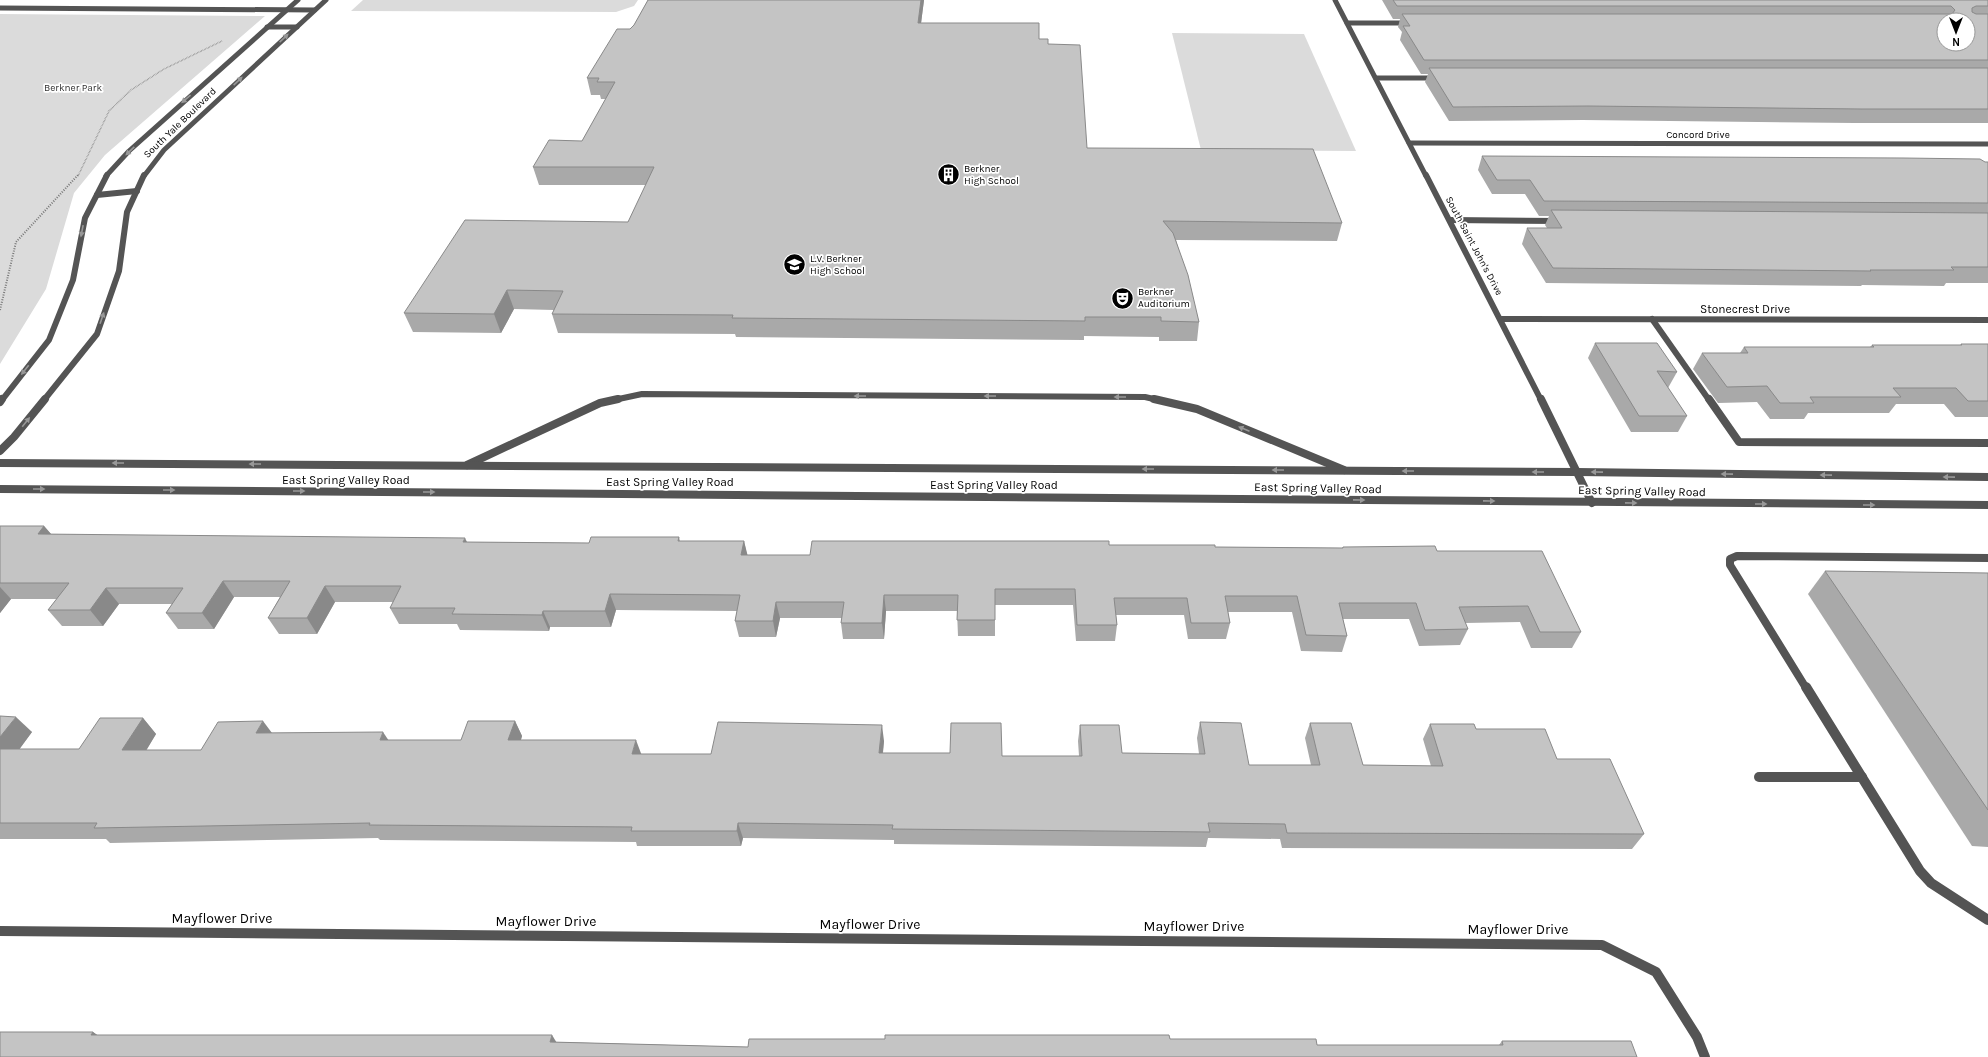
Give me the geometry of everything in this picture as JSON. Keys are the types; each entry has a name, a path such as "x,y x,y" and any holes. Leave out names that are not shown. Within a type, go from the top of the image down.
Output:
{"street":[{"name":"South Yale Boulevard","path":"0,402 49,340 73,280 85,218 107,174 129,151 298,0"},
{"name":"South Yale Boulevard","path":"0,451 14,437 97,334 119,271 127,212 146,171 164,150 326,0"},
{"name":"South Saint John's Drive","path":"1335,0 1501,319 1592,503"},
{"path":"0,8 315,10"},
{"path":"1347,23 1419,23"},
{"path":"267,27 297,27"},
{"path":"1376,78 1447,78"},
{"name":"Concord Drive","path":"1409,143 1988,144"},
{"path":"97,195 137,191"},
{"path":"1450,220 1560,221"},
{"name":"Stonecrest Drive","path":"1501,319 1988,320"},
{"path":"1652,319 1739,442 1988,443"},
{"path":"467,465 600,403 642,394 1145,397 1197,409 1345,471"},
{"name":"East Spring Valley Road","path":"0,463 1577,472 1988,477"},
{"name":"East Spring Valley Road","path":"0,489 1988,505"},
{"path":"1988,558 1737,556 1730,559 1730,565 1920,871 1931,884 1988,920"},
{"path":"1759,777 1862,777"},
{"name":"Mayflower Drive","path":"0,931 1602,945 1656,972 1697,1037 1706,1057"}],"path":[{"path":"0,310 16,242 79,174 109,111 131,90 164,69 226,39"}],"green space":[{"path":"363,0 638,0 634,6 616,12 351,11"},
{"name":"Berkner Park","path":"0,14 265,16 105,155 74,193 46,289 0,364"},
{"path":"1172,33 1304,34 1356,151 1201,150"}],"building":[{"name":"Berkner High School","path":"648,0 921,0 918,23 1039,23 1039,39 1048,39 1048,44 1080,45 1087,148 1313,149 1342,223 1163,221 1173,233 1188,275 1199,322 1161,321 1161,317 1085,317 1085,321 732,318 733,315 552,314 563,291 507,290 494,314 404,313 465,220 628,222 654,167 533,167 549,140 582,141 615,82 597,82 599,78 587,78 617,29 630,29 634,25"},
{"path":"1393,0 1988,0 1988,6 1976,6 1972,8 1972,12 1954,12 1955,10 1951,6 1397,6"},
{"path":"1402,14 1936,14 1936,52 1976,52 1976,14 1988,14 1988,60 1424,60 1403,26 1410,26"},
{"path":"1429,68 1988,68 1988,109 1588,106 1453,107"},
{"path":"1482,156 1980,159 1988,162 1988,203 1544,201 1530,180 1497,180"},
{"path":"1551,210 1988,213 1988,267 1951,267 1954,270 1870,270 1871,271 1553,268 1527,228 1562,228"},
{"path":"1595,343 1657,343 1677,372 1657,371 1687,416 1639,416"},
{"path":"1961,344 1988,344 1988,401 1968,401 1956,388 1893,388 1901,397 1810,397 1814,403 1780,403 1767,386 1727,387 1702,353 1748,353 1744,347 1874,347 1872,345 1962,345"},
{"path":"0,526 44,526 38,534 465,538 463,542 589,543 591,537 679,537 678,541 744,541 741,555 810,555 812,541 1109,541 1109,545 1215,545 1215,547 1343,548 1435,546 1437,551 1542,551 1581,632 1540,632 1528,606 1459,607 1468,629 1425,630 1416,603 1339,603 1347,636 1306,635 1297,596 1225,596 1230,623 1191,623 1187,598 1114,598 1117,625 1077,625 1075,589 995,589 995,620 957,620 958,595 884,595 882,623 841,623 844,602 776,602 773,621 735,621 740,595 610,594 605,611 543,611 542,615 452,614 455,608 390,608 401,586 325,586 307,618 268,618 290,581 223,581 202,613 166,613 183,588 106,588 90,610 48,610 69,583 0,583"},
{"path":"1825,571 1988,573 1988,810"},
{"path":"0,716 16,717 0,737"},
{"path":"100,718 143,718 122,750 201,750 218,722 263,721 256,733 383,732 380,740 461,740 468,721 515,721 508,740 636,740 632,754 711,754 718,722 882,725 879,753 950,753 951,723 1001,723 1002,756 1082,756 1080,725 1119,725 1122,753 1205,754 1200,722 1241,723 1249,765 1320,765 1310,723 1351,723 1363,765 1443,766 1430,724 1474,724 1476,729 1545,729 1557,759 1610,759 1644,834 1287,833 1285,824 1208,823 1210,832 892,829 893,825 738,823 737,831 631,831 632,827 369,825 370,823 94,828 97,823 0,823 0,749 79,749"},
{"path":"0,1032 93,1032 91,1035 552,1035 550,1042 748,1047 749,1039 885,1039 885,1035 1169,1035 1170,1039 1316,1039 1317,1045 1503,1045 1502,1041 1631,1041 1637,1057 0,1057"}],"place":[{"name":"Berkner High School","path":"948,175"},
{"name":"L.V. Berkner High School","path":"794,265"},
{"name":"Berkner Auditorium","path":"1122,298"}]}
